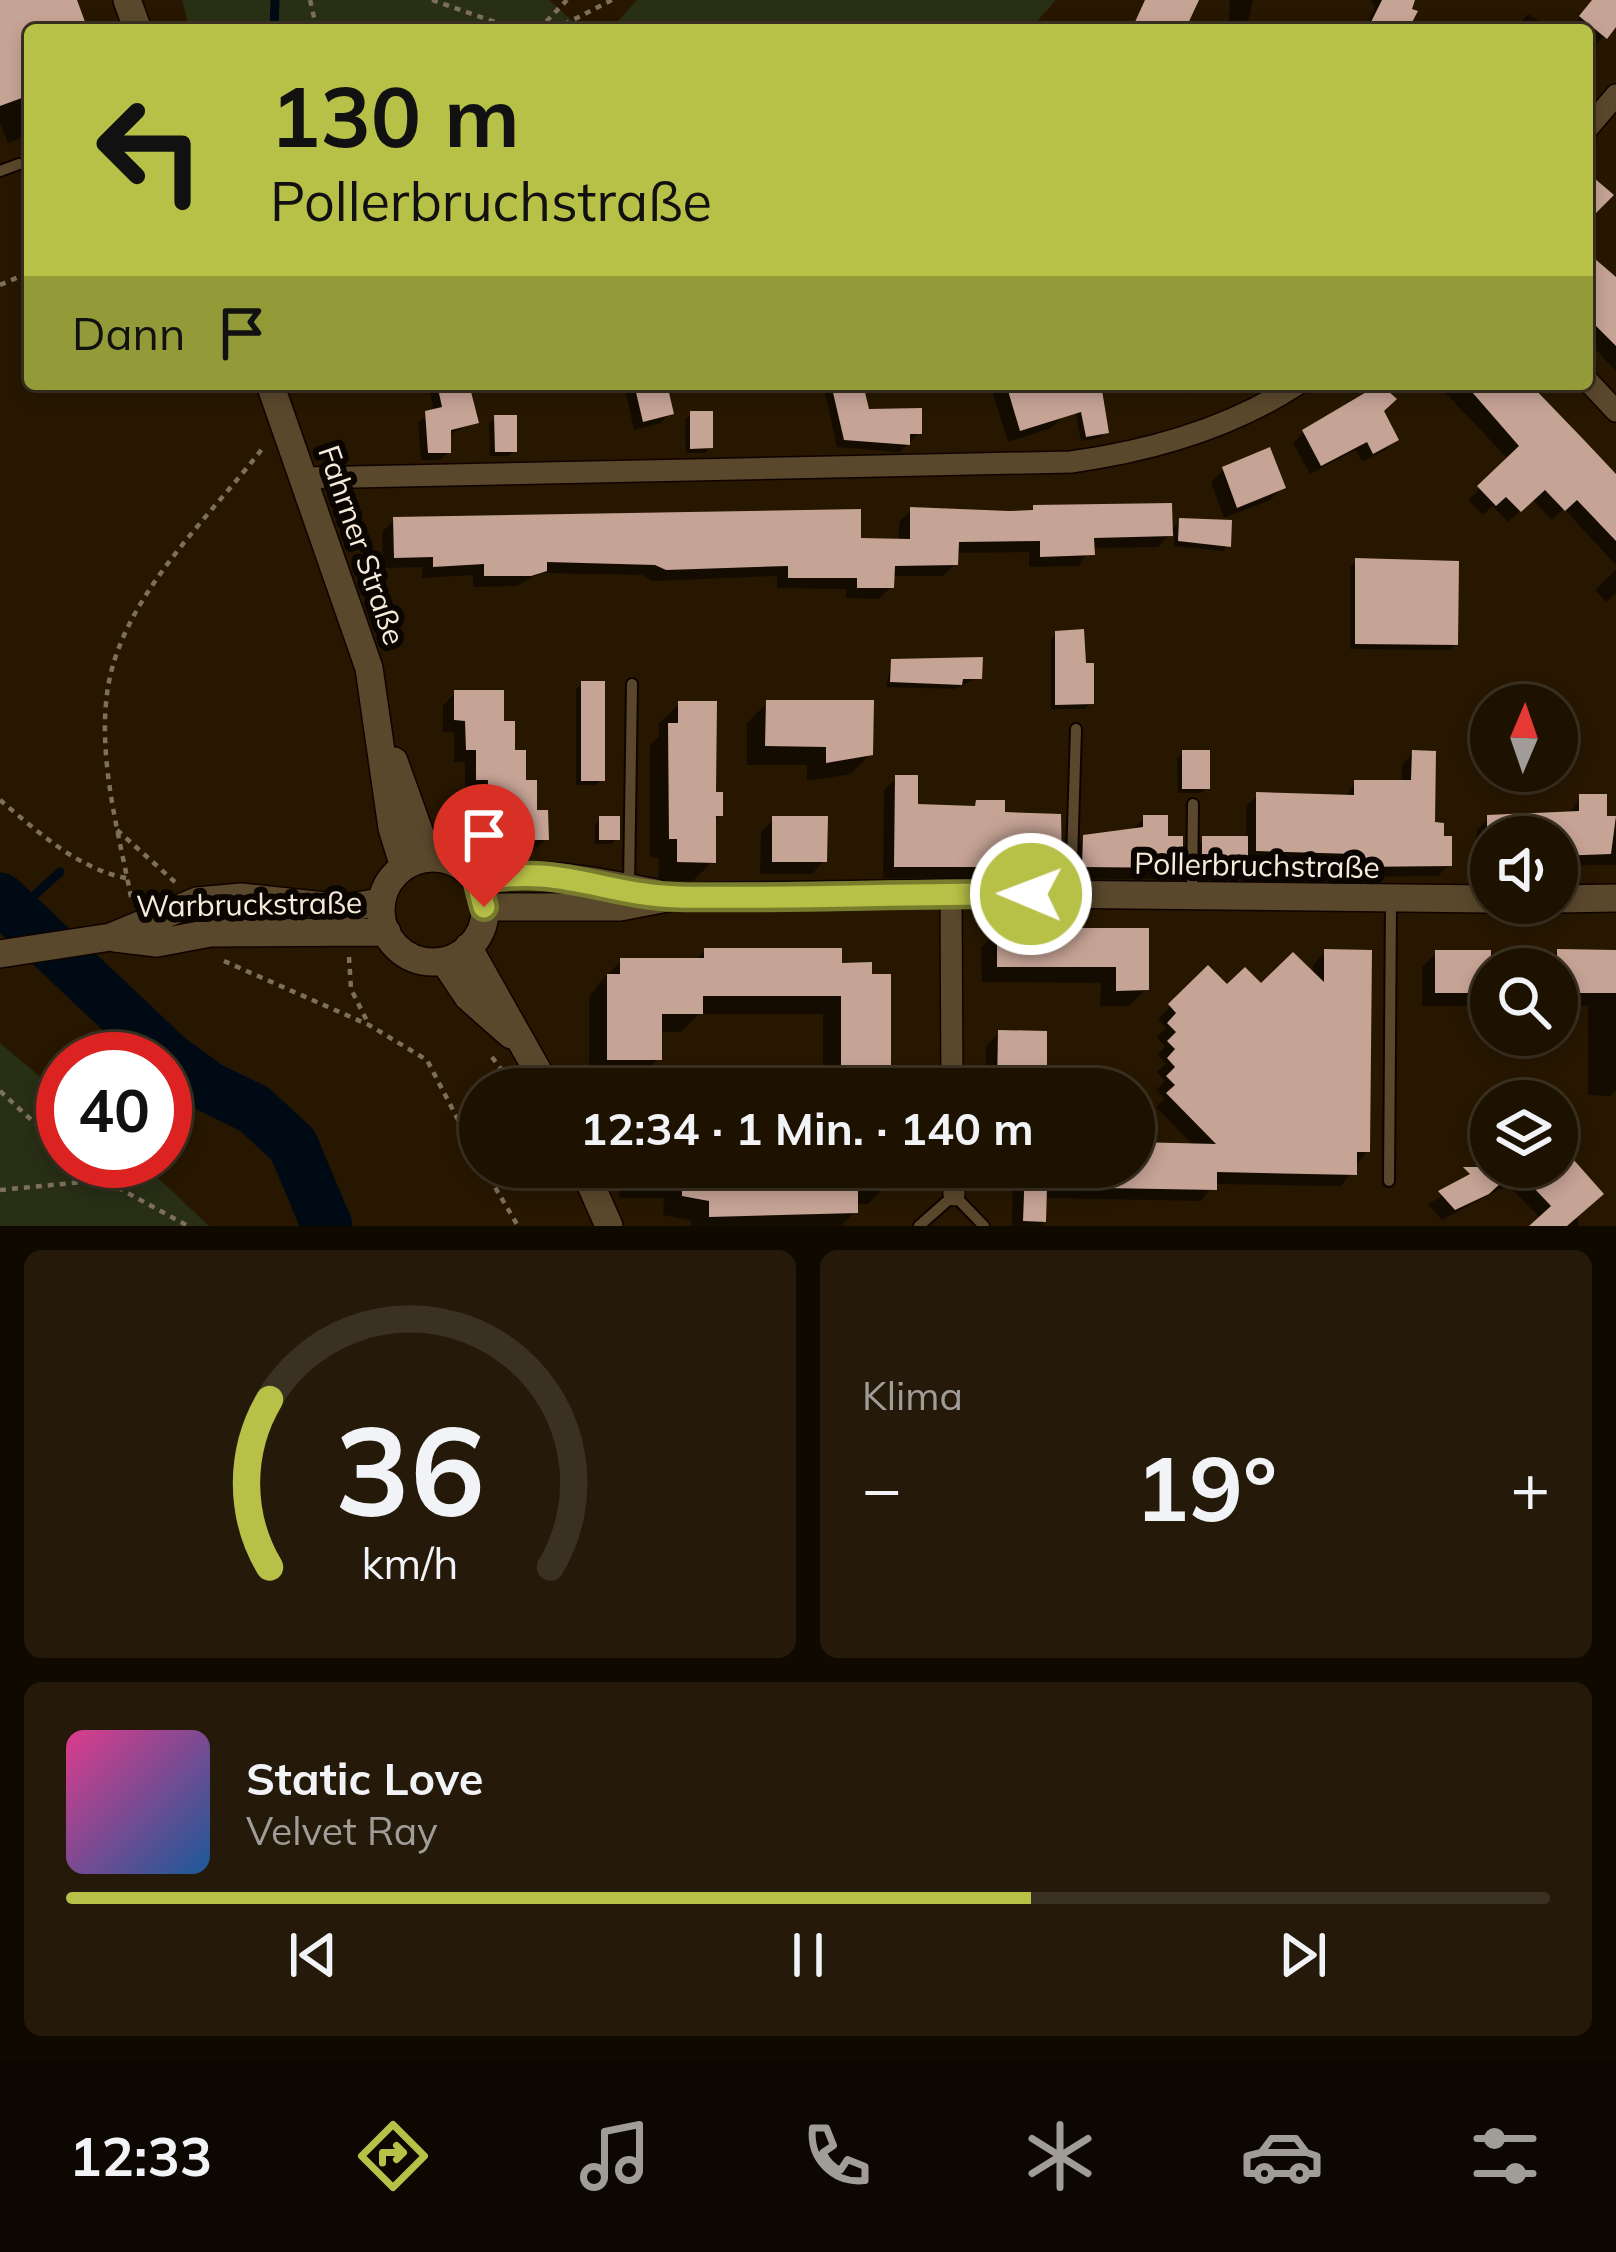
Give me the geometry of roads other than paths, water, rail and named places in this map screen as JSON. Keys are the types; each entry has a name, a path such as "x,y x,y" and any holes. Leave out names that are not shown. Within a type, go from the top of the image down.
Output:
{"street":[{"path":"1593,122 1616,95"},
{"path":"1593,387 1616,412"},
{"name":"Fahrner Straße","path":"272,390 368,668 416,861"},
{"path":"305,478 1071,462 1138,452 1221,425 1287,390"},
{"path":"416,861 462,866 481,893 485,920 456,954 423,962 404,953 387,932 381,902 416,861"},
{"name":"Pollerbruchstraße","path":"481,893 1470,899"},
{"path":"951,893 952,1068"},
{"name":"Warbruckstraße","path":"0,954 124,932 197,901 241,897 344,908 381,902"},
{"path":"1578,898 1616,898"},
{"name":"Warbruckstraße","path":"124,932 158,943 210,933 387,932"},
{"path":"456,954 468,997 532,1053 539,1068"},
{"path":"592,1188 609,1226"},
{"path":"954,1188 954,1196"}],"lane":[{"path":"0,171 19,164"},
{"path":"629,896 632,684"},
{"path":"1071,895 1076,728"},
{"path":"1192,897 1193,804"},
{"path":"1389,1181 1391,899"},
{"path":"919,1226 954,1196 984,1226"}],"waterway":[{"path":"274,24 275,0"},
{"path":"15,913 60,872"},
{"path":"0,898 168,1057 209,1087 254,1109 293,1145 327,1226"}]}
